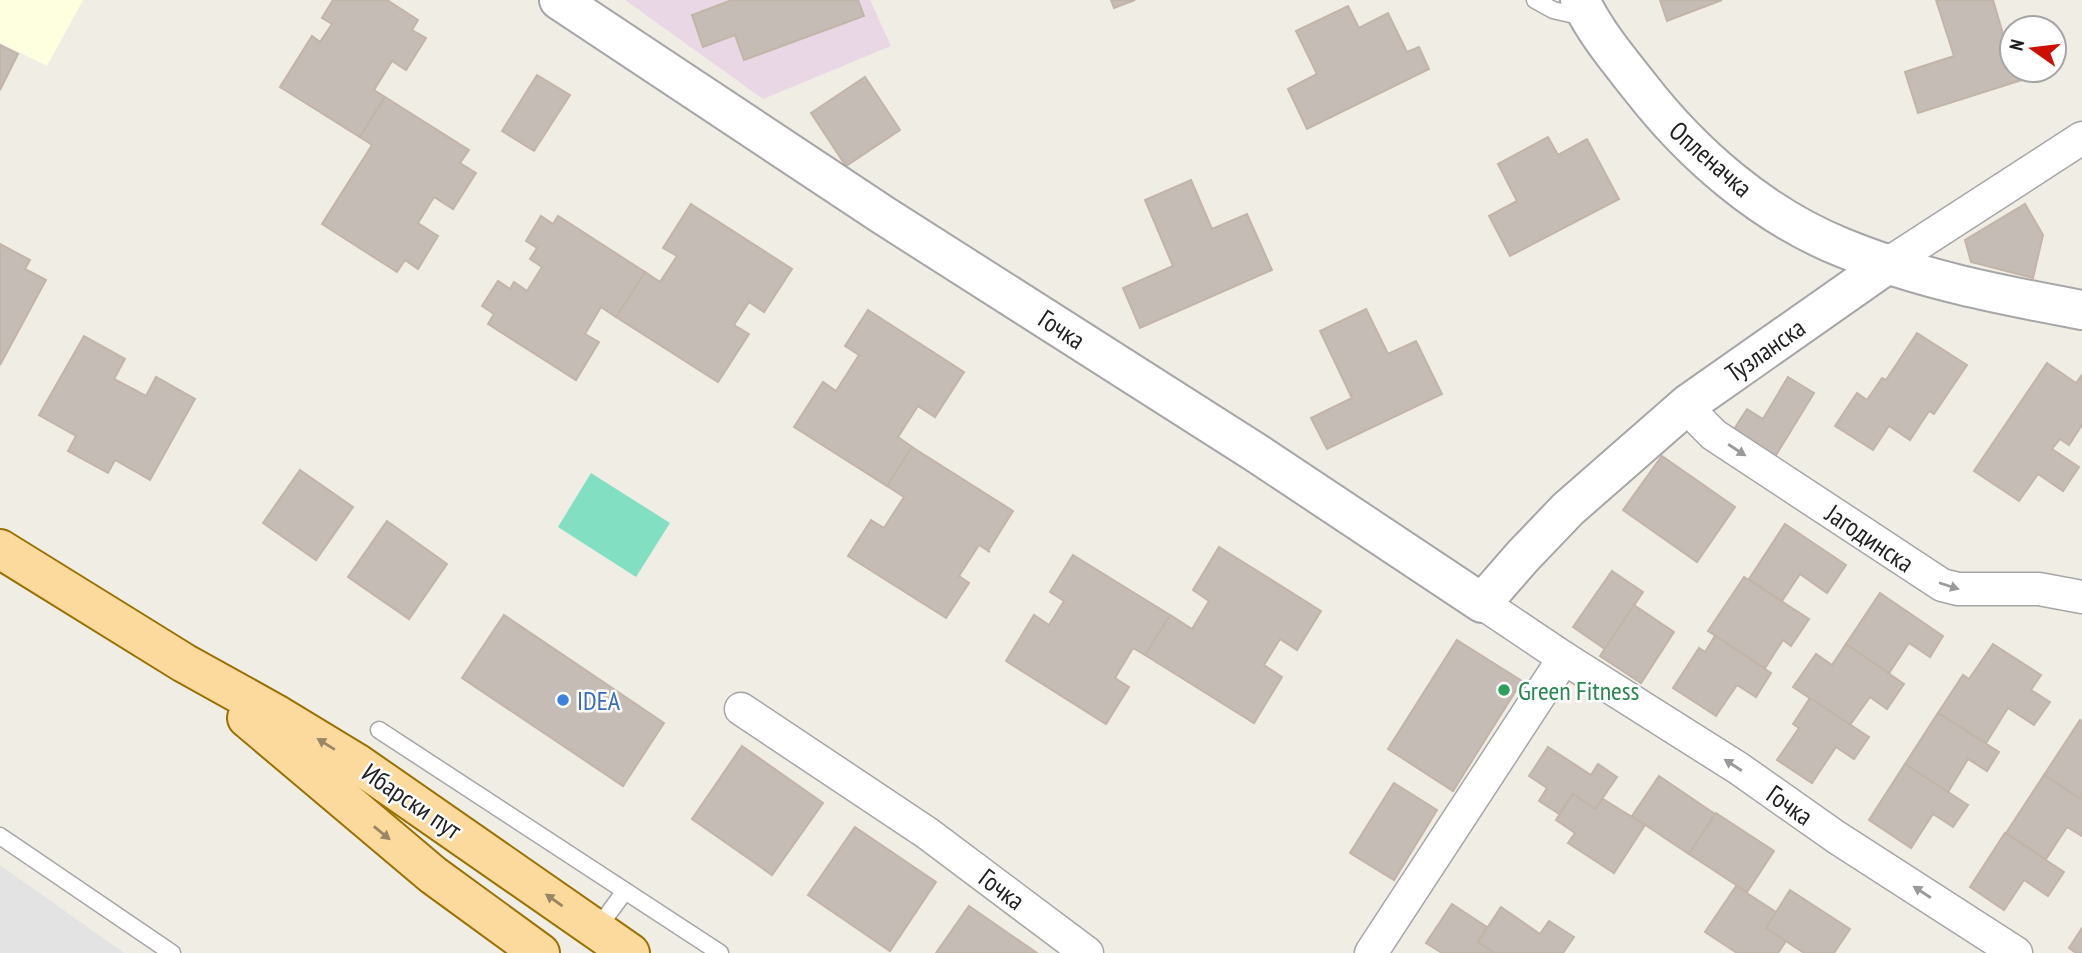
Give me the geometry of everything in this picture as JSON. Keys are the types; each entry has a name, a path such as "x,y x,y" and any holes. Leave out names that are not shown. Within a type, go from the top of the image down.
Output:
{"main road":[{"name":"Ибарски пут","path":"0,549 184,663 358,764 630,953"},
{"name":"Ибарски пут","path":"184,663 433,875 540,953"}],"street":[{"name":"Гочка","path":"559,0 883,215 1258,454 1564,658 1738,768 1836,837 2016,953"},
{"name":"Опленачка","path":"1584,9 1668,122 1701,155 1770,209 1841,247 1889,263 1968,288 2082,310"},
{"name":"Тузланска","path":"1482,603 1568,509 1688,404 1889,263 2082,138"},
{"name":"Јагодинска","path":"1688,404 1714,435 1942,585 1958,589 2039,589 2082,597"},
{"path":"1371,953 1564,658"},
{"name":"Гочка","path":"741,709 927,833 1087,953"}],"lane":[{"path":"1535,0 1553,10 1584,9"},
{"path":"379,730 720,953"},
{"path":"0,836 172,953"},
{"path":"597,929 625,891"}],"shaded area":[{"path":"0,0 83,0 47,66 0,43"},
{"path":"625,0 870,0 891,46 763,99"},
{"path":"0,865 124,953 0,953"}],"green space":[{"path":"591,473 670,523 636,577 558,527"}],"building":[{"path":"333,0 387,0 418,20 412,30 426,38 406,70 392,61 374,90 385,97 360,137 280,87 312,36 320,42 332,24 322,18"},
{"path":"732,0 858,0 864,16 744,60 735,35 703,47 692,15"},
{"path":"1111,0 1135,0 1114,8"},
{"path":"1660,0 1722,0 1667,21"},
{"path":"1936,0 1993,0 1998,17 1998,84 2010,84 1918,113 1905,72 1954,56"},
{"path":"1348,6 1359,28 1388,13 1407,52 1419,47 1429,69 1307,129 1288,89 1317,74 1296,31"},
{"path":"0,45 18,54 0,90"},
{"path":"537,75 570,95 534,151 502,131"},
{"path":"865,77 900,130 846,166 811,113"},
{"path":"385,97 469,150 460,163 476,173 453,209 434,197 418,223 438,236 418,269 405,260 397,272 322,224 372,145 360,137"},
{"path":"1548,137 1558,155 1587,139 1619,199 1510,256 1489,216 1517,201 1498,164"},
{"path":"1191,180 1212,229 1247,214 1272,270 1140,328 1123,288 1173,266 1145,200"},
{"path":"691,204 792,269 764,312 749,302 734,325 749,334 718,382 616,317 645,272 660,282 677,256 663,248"},
{"path":"2025,204 2043,235 2033,278 1971,262 1965,240"},
{"path":"541,216 553,224 558,216 645,272 616,317 601,307 585,334 599,342 576,380 488,324 494,314 482,306 498,281 510,289 514,282 527,291 542,267 530,259 537,248 526,241"},
{"path":"0,244 30,260 25,269 46,280 0,365"},
{"path":"1366,309 1388,354 1416,341 1442,394 1327,449 1311,418 1352,398 1320,331"},
{"path":"868,310 964,372 935,417 918,406 898,437 912,447 887,486 794,427 823,382 836,391 859,355 845,346"},
{"path":"1917,333 1967,365 1934,414 1929,411 1910,440 1889,426 1873,450 1835,426 1857,393 1867,400 1882,378 1886,380"},
{"path":"84,336 125,359 114,379 146,396 156,377 195,399 150,480 115,460 108,473 68,451 76,436 39,415"},
{"path":"2047,363 2076,383 2082,375 2082,425 2069,445 2060,439 2052,449 2079,467 2063,491 2038,474 2019,501 1974,471"},
{"path":"1788,377 1814,393 1773,460 1731,434 1747,409 1763,419"},
{"path":"912,447 1013,511 988,551 979,545 959,576 969,583 946,618 848,556 871,520 884,528 904,497 887,486"},
{"path":"1662,456 1735,507 1697,562 1623,510"},
{"path":"300,470 353,507 316,560 263,523"},
{"path":"387,521 447,564 409,619 348,577"},
{"path":"1785,524 1846,565 1827,593 1800,574 1782,601 1749,579"},
{"path":"1219,547 1321,611 1297,650 1280,639 1264,665 1282,677 1254,723 1145,655 1170,615 1192,629 1209,601 1193,590"},
{"path":"1073,555 1170,615 1145,655 1133,648 1115,678 1129,687 1106,724 1006,661 1034,615 1049,625 1064,601 1050,592"},
{"path":"1612,571 1643,592 1605,649 1573,627"},
{"path":"1744,577 1809,619 1791,646 1783,640 1765,668 1708,631"},
{"path":"1880,593 1943,636 1930,657 1909,643 1889,673 1846,644"},
{"path":"1634,605 1674,632 1641,683 1600,656"},
{"name":"IDEA","path":"504,615 664,723 623,786 462,678"},
{"path":"1715,636 1771,673 1756,697 1737,685 1716,716 1673,688 1699,648 1705,652"},
{"path":"1457,640 1522,681 1453,791 1388,749"},
{"path":"1846,644 1904,684 1887,709 1870,697 1850,725 1793,687 1816,654 1832,665"},
{"path":"1993,644 2041,675 2031,690 2050,702 2034,725 2008,708 1986,743 1938,713 1963,675 1969,679"},
{"path":"1810,698 1869,737 1854,759 1836,747 1812,783 1777,760 1799,728 1793,724"},
{"path":"1938,713 1999,752 1987,771 1968,759 1948,792 1905,764"},
{"path":"2080,720 2082,721 2082,800 2044,775"},
{"path":"742,746 823,803 772,875 692,819"},
{"path":"1548,747 1591,775 1598,764 1617,777 1595,809 1573,794 1559,814 1539,801 1547,788 1529,776"},
{"path":"1905,764 1968,805 1953,827 1933,814 1911,848 1869,820"},
{"path":"2044,775 2082,800 2082,836 2067,827 2046,859 2006,833"},
{"path":"1659,776 1715,814 1689,854 1632,816"},
{"path":"1394,783 1437,810 1394,880 1350,853"},
{"path":"1573,794 1595,809 1603,799 1645,825 1614,873 1568,843 1575,833 1556,820"},
{"path":"1716,813 1774,851 1747,892 1689,854"},
{"path":"855,827 936,882 890,951 808,895"},
{"path":"2005,833 2064,872 2048,896 2024,880 2004,910 1970,887"},
{"path":"1736,886 1776,912 1766,928 1786,941 1778,953 1737,953 1705,932"},
{"path":"1790,890 1850,929 1834,953 1804,953 1766,928"},
{"path":"1452,904 1487,927 1478,942 1495,953 1442,953 1426,943"},
{"path":"969,906 1037,953 936,953"},
{"path":"1501,907 1540,934 1549,921 1574,937 1563,953 1495,953 1478,942"},
{"path":"2082,928 2082,953 2076,953 2069,948"}],"place":[{"name":"Green Fitness","path":"1504,690"},
{"name":"IDEA","path":"563,700"}]}
